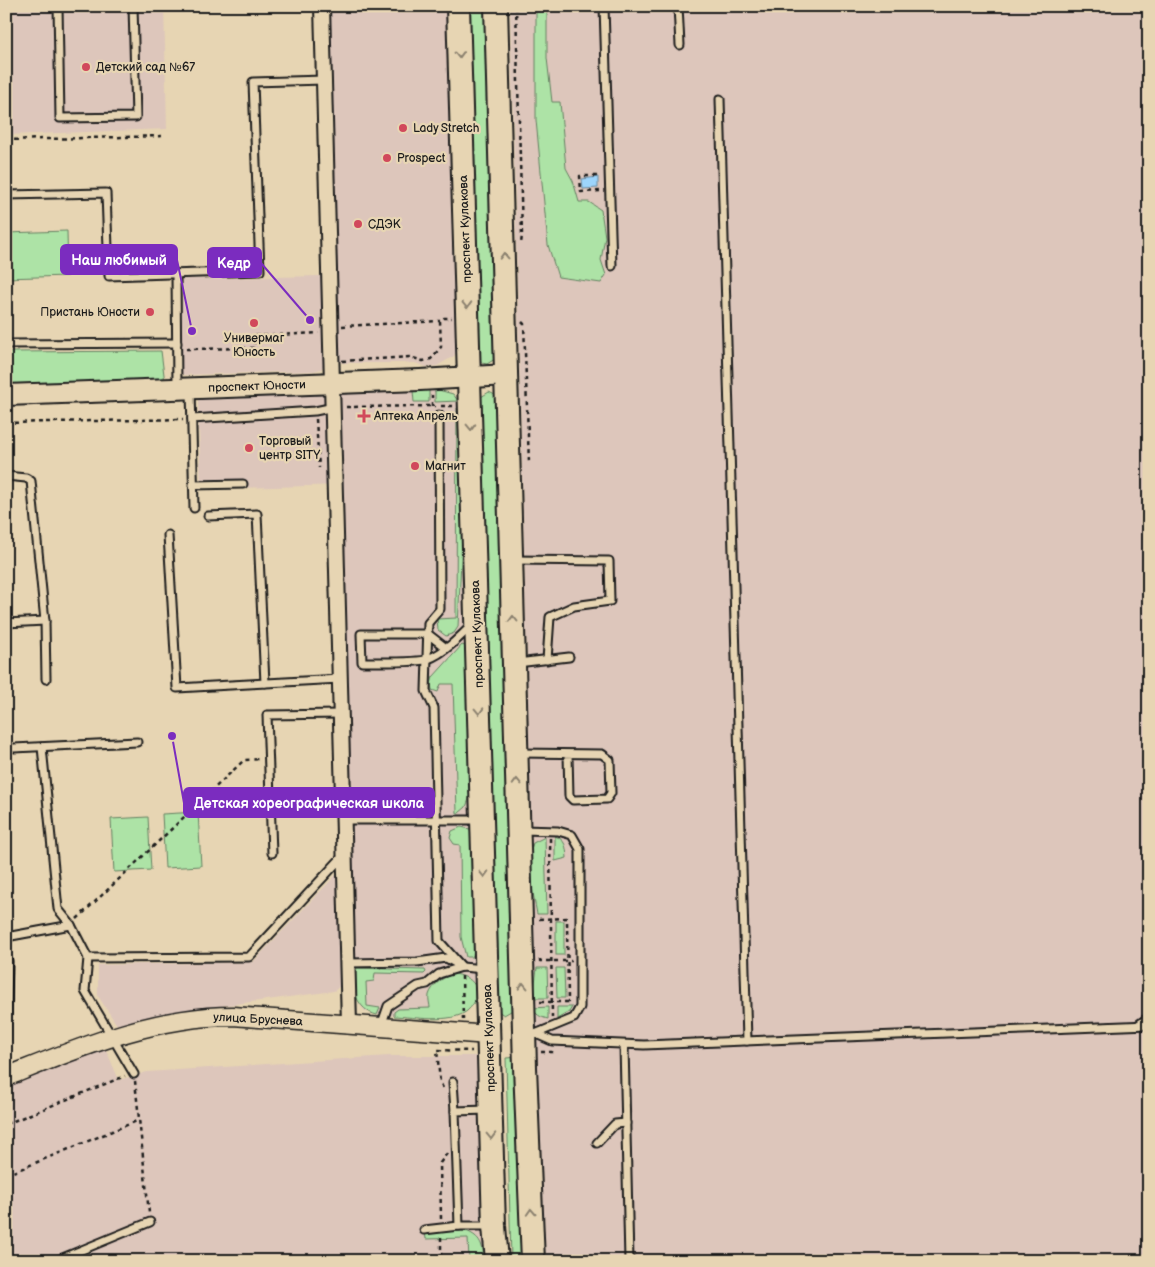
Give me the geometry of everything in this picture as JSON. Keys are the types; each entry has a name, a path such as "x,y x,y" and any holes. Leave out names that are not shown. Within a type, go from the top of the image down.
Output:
{"main road":[{"name":"проспект Кулакова","path":"458,6 490,1110 497,1261"},
{"path":"496,6 519,830 532,1040 533,1261"},
{"name":"проспект Юности","path":"6,395 470,378 507,375"},
{"path":"488,1035 532,1040"}],"street":[{"path":"322,6 349,1024"},
{"name":"улица Бруснева","path":"6,1077 111,1037 149,1026 209,1016 381,1026 488,1035"}],"lane":[{"path":"58,6 60,118 136,117 133,6"},
{"path":"604,6 612,266"},
{"path":"678,6 680,45"},
{"path":"6,195 106,193 109,276 260,271 253,82 324,80"},
{"path":"720,99 748,1040"},
{"path":"176,274 177,346 184,388 192,419 194,508"},
{"path":"6,344 177,346"},
{"path":"192,419 316,411 334,407"},
{"path":"439,415 440,609 428,623 426,690 434,708 439,941 462,967"},
{"path":"6,476 26,478 31,481 45,620 46,679"},
{"path":"193,485 244,484"},
{"path":"208,516 257,514 265,683"},
{"path":"168,535 177,688 340,679"},
{"path":"512,560 609,561 610,601 574,606 550,617 547,660"},
{"path":"6,623 45,620"},
{"path":"446,648 428,634 361,634 362,662 427,660 446,648 462,636 477,621"},
{"path":"514,664 569,657"},
{"path":"272,853 267,715 341,714"},
{"path":"14,748 136,742"},
{"path":"42,747 58,909 71,925 88,958 85,991 134,1073"},
{"path":"517,753 602,754 610,760 611,793 607,798 572,800 569,796 568,754"},
{"path":"344,820 482,820"},
{"path":"519,830 558,831 572,835 580,849 580,1007 574,1018 532,1040"},
{"path":"88,958 249,957 345,854"},
{"path":"6,937 71,925"},
{"path":"347,963 417,962 446,958 462,967"},
{"path":"6,959 8,961 6,1040"},
{"path":"381,1026 388,1006 418,986 427,984 439,974 462,967 486,969"},
{"path":"1138,1025 1149,1017"},
{"path":"532,1040 624,1045 1149,1025"},
{"path":"624,1045 629,1261"},
{"path":"453,1082 459,1226"},
{"path":"455,1111 490,1110"},
{"path":"597,1143 615,1124 626,1123"},
{"path":"55,1261 150,1222"},
{"path":"424,1230 459,1226 494,1226"}],"path":[{"path":"516,6 521,170"},
{"path":"6,140 164,136"},
{"path":"580,176 601,176 601,183 601,191 581,192 580,176"},
{"path":"177,346 254,348 255,336 321,333 331,327 440,321 444,318 454,318"},
{"path":"521,320 524,324 529,464"},
{"path":"332,362 410,357 423,361 432,359 441,347 440,321"},
{"path":"432,406 433,390"},
{"path":"334,407 456,406"},
{"path":"316,411 319,468"},
{"path":"6,423 192,419"},
{"path":"71,925 244,760 268,758"},
{"path":"550,837 552,1028"},
{"path":"539,927 539,918 568,918 568,1002"},
{"path":"540,953 540,961 579,961"},
{"path":"462,967 464,1020"},
{"path":"532,1040 552,1052 552,1041"},
{"path":"444,1089 440,1082 437,1050 473,1051"},
{"path":"6,1124 134,1073 150,1222"},
{"path":"6,1175 139,1120"},
{"path":"441,1261 440,1163 448,1151"}],"shaded area":[{"name":"Детский сад №67","path":"6,6 164,6 167,129 6,135"},
{"path":"327,6 450,6 460,343 454,356 437,366 427,367 415,363 342,363 338,360"},
{"path":"510,6 1149,6 1149,1261 546,1261 537,1051"},
{"path":"322,276 325,364 321,369 314,371 184,375 180,373 178,279"},
{"path":"434,389 452,393 461,404 478,995 467,1011 456,1017 377,1015 365,1011 355,993 343,981 334,991 198,1009 117,1025 98,996 98,965 253,962 353,857 342,485 201,489 198,398"},
{"path":"104,1045 119,1080 147,1072 389,1056 477,1056 485,1261 249,1261 249,1251 247,1261 6,1261 6,1083"}],"green space":[{"path":"467,6 486,6 495,359 487,364 482,363 479,359"},
{"path":"536,6 547,6 547,58 552,102 560,102 566,168 573,181 579,202 589,202 601,210 605,237 601,260 606,275 601,283 558,277 548,245 536,120"},
{"path":"67,231 68,276 6,278 6,233"},
{"path":"161,351 165,383 6,388 6,352"},
{"path":"435,389 453,394 458,401 435,402"},
{"path":"429,390 429,402 414,402 413,391"},
{"path":"489,392 497,396 513,1006 511,1011 504,1015 498,1011 480,401 481,397"},
{"path":"457,408 461,410 463,514 458,627 454,633 446,636 438,630 437,619 456,618"},
{"path":"462,645 467,647 472,791 466,807 457,813 453,684 441,684 438,692 432,690 431,684 433,677"},
{"path":"198,812 201,866 165,868 162,814"},
{"path":"148,817 151,870 114,872 111,819"},
{"path":"461,827 472,831 476,949 472,957 466,957 461,937 460,845 454,844 450,838 452,831"},
{"path":"555,836 566,847 567,858 555,861"},
{"path":"545,837 547,914 537,914 530,860 533,843"},
{"path":"556,921 564,921 564,955 556,955"},
{"path":"355,968 425,970 426,972 424,974 375,973 374,981 366,982 367,1006 380,1008 377,1015 370,1013 356,997 353,982"},
{"path":"537,968 547,968 548,998 533,998"},
{"path":"556,968 564,968 565,998 557,998"},
{"path":"455,974 471,980 477,990 478,995 467,1011 460,1015 442,1019 394,1016 394,1012 398,1009 430,1008 429,997 433,988 443,978"},
{"path":"548,1007 548,1019 539,1015 533,1008"},
{"path":"557,1007 572,1007 569,1012 557,1019"},
{"path":"521,1057 526,1261 511,1261 506,1058"},
{"path":"466,1231 475,1236 480,1242 484,1261 469,1261 468,1238 426,1239 425,1232"}],"water":[{"path":"598,177 598,188 583,189 582,179"}],"place":[{"name":"Детский сад №67","path":"86,67"},
{"name":"Lady Stretch","path":"403,128"},
{"name":"Prospect","path":"387,158"},
{"name":"СДЭК","path":"358,224"},
{"name":"Пристань Юности","path":"150,312"},
{"name":"Кедр","path":"310,320"},
{"name":"Универмаг Юность","path":"254,323"},
{"name":"Наш любимый","path":"192,331"},
{"name":"Аптека Апрель","path":"364,416"},
{"name":"Торговый центр SITY","path":"249,448"},
{"name":"Магнит","path":"415,466"},
{"name":"Детская хореографическая школа","path":"172,736"}]}
